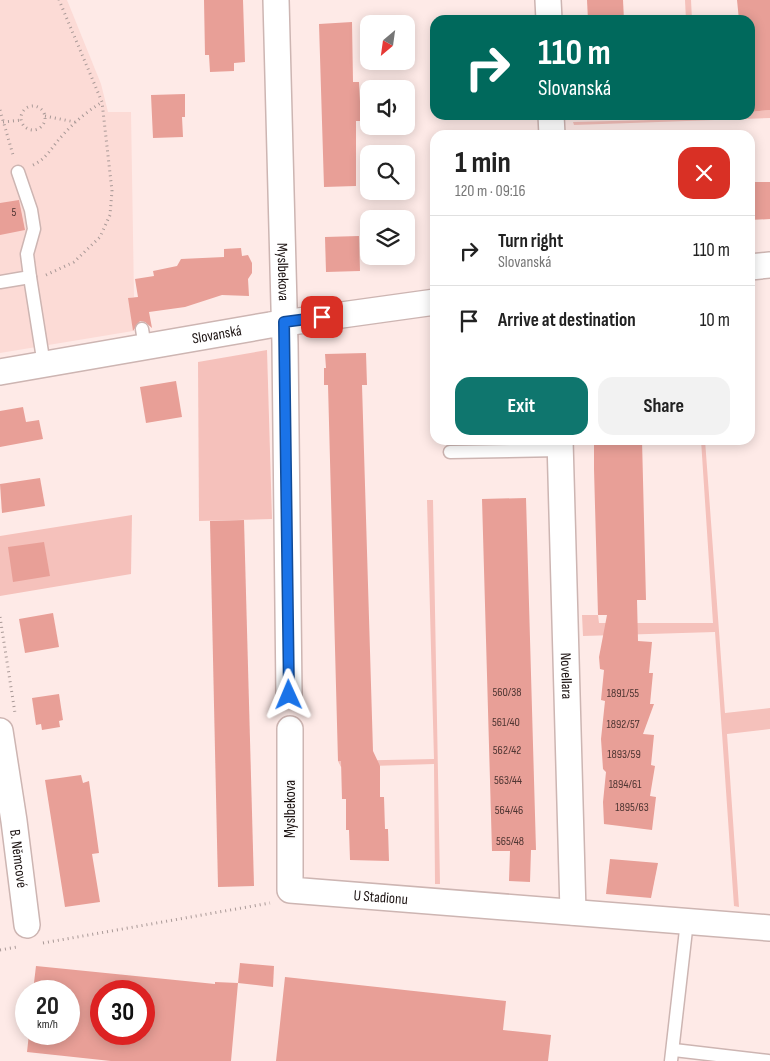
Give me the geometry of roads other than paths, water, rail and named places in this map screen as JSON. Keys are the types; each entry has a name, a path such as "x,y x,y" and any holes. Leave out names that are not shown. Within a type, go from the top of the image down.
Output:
{"street":[{"name":"Myslbekova","path":"276,0 284,322 289,695"},
{"path":"548,0 549,15"},
{"path":"755,267 770,266"},
{"name":"Slovanská","path":"0,372 44,365 144,338 430,303"},
{"name":"Novellara","path":"561,445 573,912"},
{"name":"Myslbekova","path":"290,729 290,890"},
{"name":"B. Němcové","path":"0,731 7,822 30,938"},
{"name":"U Stadionu","path":"290,890 770,928"}],"lane":[{"path":"18,172 31,210 34,228 27,254 44,365"},
{"path":"0,282 30,276"},
{"path":"450,452 561,445"},
{"path":"687,921 673,1056 768,1061"}]}
